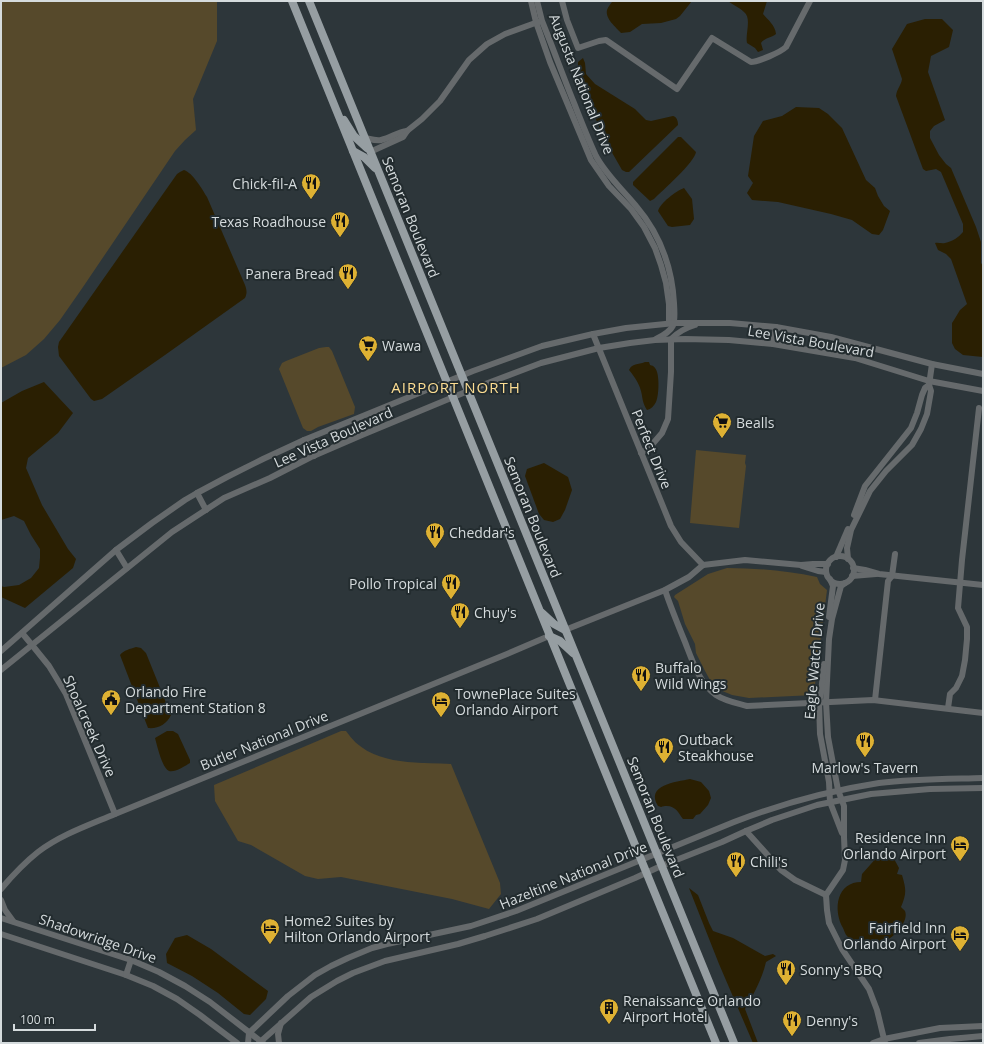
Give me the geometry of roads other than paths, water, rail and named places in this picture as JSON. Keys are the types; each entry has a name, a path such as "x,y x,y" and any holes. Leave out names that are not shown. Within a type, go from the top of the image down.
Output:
{"main road":[{"name":"Semoran Boulevard","path":"292,1 549,636 716,1043"},
{"name":"Semoran Boulevard","path":"309,1 734,1043"},
{"path":"333,101 354,136 370,152"},
{"path":"353,151 364,157 372,164 381,177"},
{"path":"539,610 554,624 565,630"},
{"path":"549,636 564,644 575,655"}],"street":[{"name":"Augusta National Drive","path":"531,1 597,158 613,180 650,224 663,248 673,289 672,323"},
{"name":"Augusta National Drive","path":"537,1 539,22"},
{"path":"562,1 567,20 578,48 606,40 677,89 712,38 751,62 756,62 782,50 786,47 810,1"},
{"path":"370,152 403,137 407,131 422,119 440,101 469,60 487,44 505,34 539,22"},
{"path":"365,138 381,140 400,131 407,131"},
{"path":"655,340 668,332 672,323"},
{"name":"Lee Vista Boulevard","path":"1,651 116,550 185,500 227,477 304,440 446,382 542,346 626,328 672,323 730,323 776,327 831,337 932,364 983,374"},
{"path":"641,453 662,433 668,419 671,339 684,328 701,323"},
{"path":"773,344 776,327"},
{"name":"Perfect Drive","path":"593,334 671,526 681,542 703,565"},
{"name":"Lee Vista Boulevard","path":"1,670 172,532 224,498 362,435 468,391 541,363 598,348 655,340 702,338 722,339 773,344 855,358 929,383 983,391"},
{"path":"879,574 852,576 853,568 848,559 847,548 851,530 870,491 886,471 912,445 921,428 932,391 929,383 932,364"},
{"path":"565,630 665,590 689,577 703,565 745,560 801,566 826,572 828,564 836,557 845,538 865,486 911,428 922,395 929,383"},
{"path":"948,708 950,694 956,688 962,676 967,644 967,627 958,608 979,408"},
{"path":"304,440 314,456"},
{"path":"197,494 206,510"},
{"path":"116,550 127,568"},
{"path":"875,700 888,581 892,576 895,554"},
{"path":"836,557 844,557 848,559"},
{"path":"801,566 828,564"},
{"path":"853,568 892,576 983,585"},
{"name":"Eagle Watch Drive","path":"826,572 833,586 819,702 820,734 829,782 830,802 844,837"},
{"name":"Eagle Watch Drive","path":"826,895 843,870 845,860 844,806 838,790 828,737 826,702 829,642 832,619 841,586 852,576"},
{"path":"830,579 837,583 845,583"},
{"path":"665,590 673,614 696,669 705,685 715,694 728,702 747,706 842,700 875,700 983,713"},
{"name":"Shoalcreek Drive","path":"22,633 49,666 66,694 115,814"},
{"name":"Butler National Drive","path":"1,889 27,861 43,849 70,833 549,636"},
{"name":"Hazeltine National Drive","path":"249,1033 282,1001 302,985 327,969 355,955 387,944 488,921 525,908 762,812 791,802 829,792 880,783 983,778"},
{"name":"Hazeltine National Drive","path":"261,1043 272,1030 281,1024 302,1004 337,981 361,969 385,961 438,950 490,935 537,919 772,820 830,802 871,794 930,789 983,788"},
{"path":"746,831 782,870 795,880 826,895 827,910 831,928 842,949 869,989 877,1010 884,1041"},
{"path":"1,900 4,910 14,922"},
{"name":"Shadowridge Drive","path":"1,918 131,960 159,972 210,1002 261,1043"},
{"name":"Shadowridge Drive","path":"1,934 126,975 153,986 177,999 237,1043"},
{"path":"126,975 131,960"},
{"path":"279,1043 278,1034 281,1024"},
{"path":"873,1043 940,1028 983,1026"},
{"path":"248,1043 249,1033"},
{"path":"919,1043 983,1036"}],"place":[{"name":"Chick-fil-A","path":"311,200"},
{"name":"Texas Roadhouse","path":"340,238"},
{"name":"Panera Bread","path":"348,290"},
{"name":"Wawa","path":"368,362"},
{"name":"Bealls","path":"722,439"},
{"name":"Cheddar's","path":"435,549"},
{"name":"Pollo Tropical","path":"451,600"},
{"name":"Chuy's","path":"460,629"},
{"name":"Buffalo Wild Wings","path":"641,692"},
{"name":"Orlando Fire Department Station 8","path":"111,716"},
{"name":"TownePlace Suites Orlando Airport","path":"441,718"},
{"name":"Marlow's Tavern","path":"865,758"},
{"name":"Outback Steakhouse","path":"664,764"},
{"name":"Residence Inn Orlando Airport","path":"960,862"},
{"name":"Chili's","path":"736,878"},
{"name":"Home2 Suites by Hilton Orlando Airport","path":"270,945"},
{"name":"Fairfield Inn Orlando Airport","path":"960,952"},
{"name":"Sonny's BBQ","path":"786,986"},
{"name":"Renaissance Orlando Airport Hotel","path":"609,1025"},
{"name":"Denny's","path":"792,1037"}],"district":[{"name":"AIRPORT NORTH","path":"456,387"}]}
